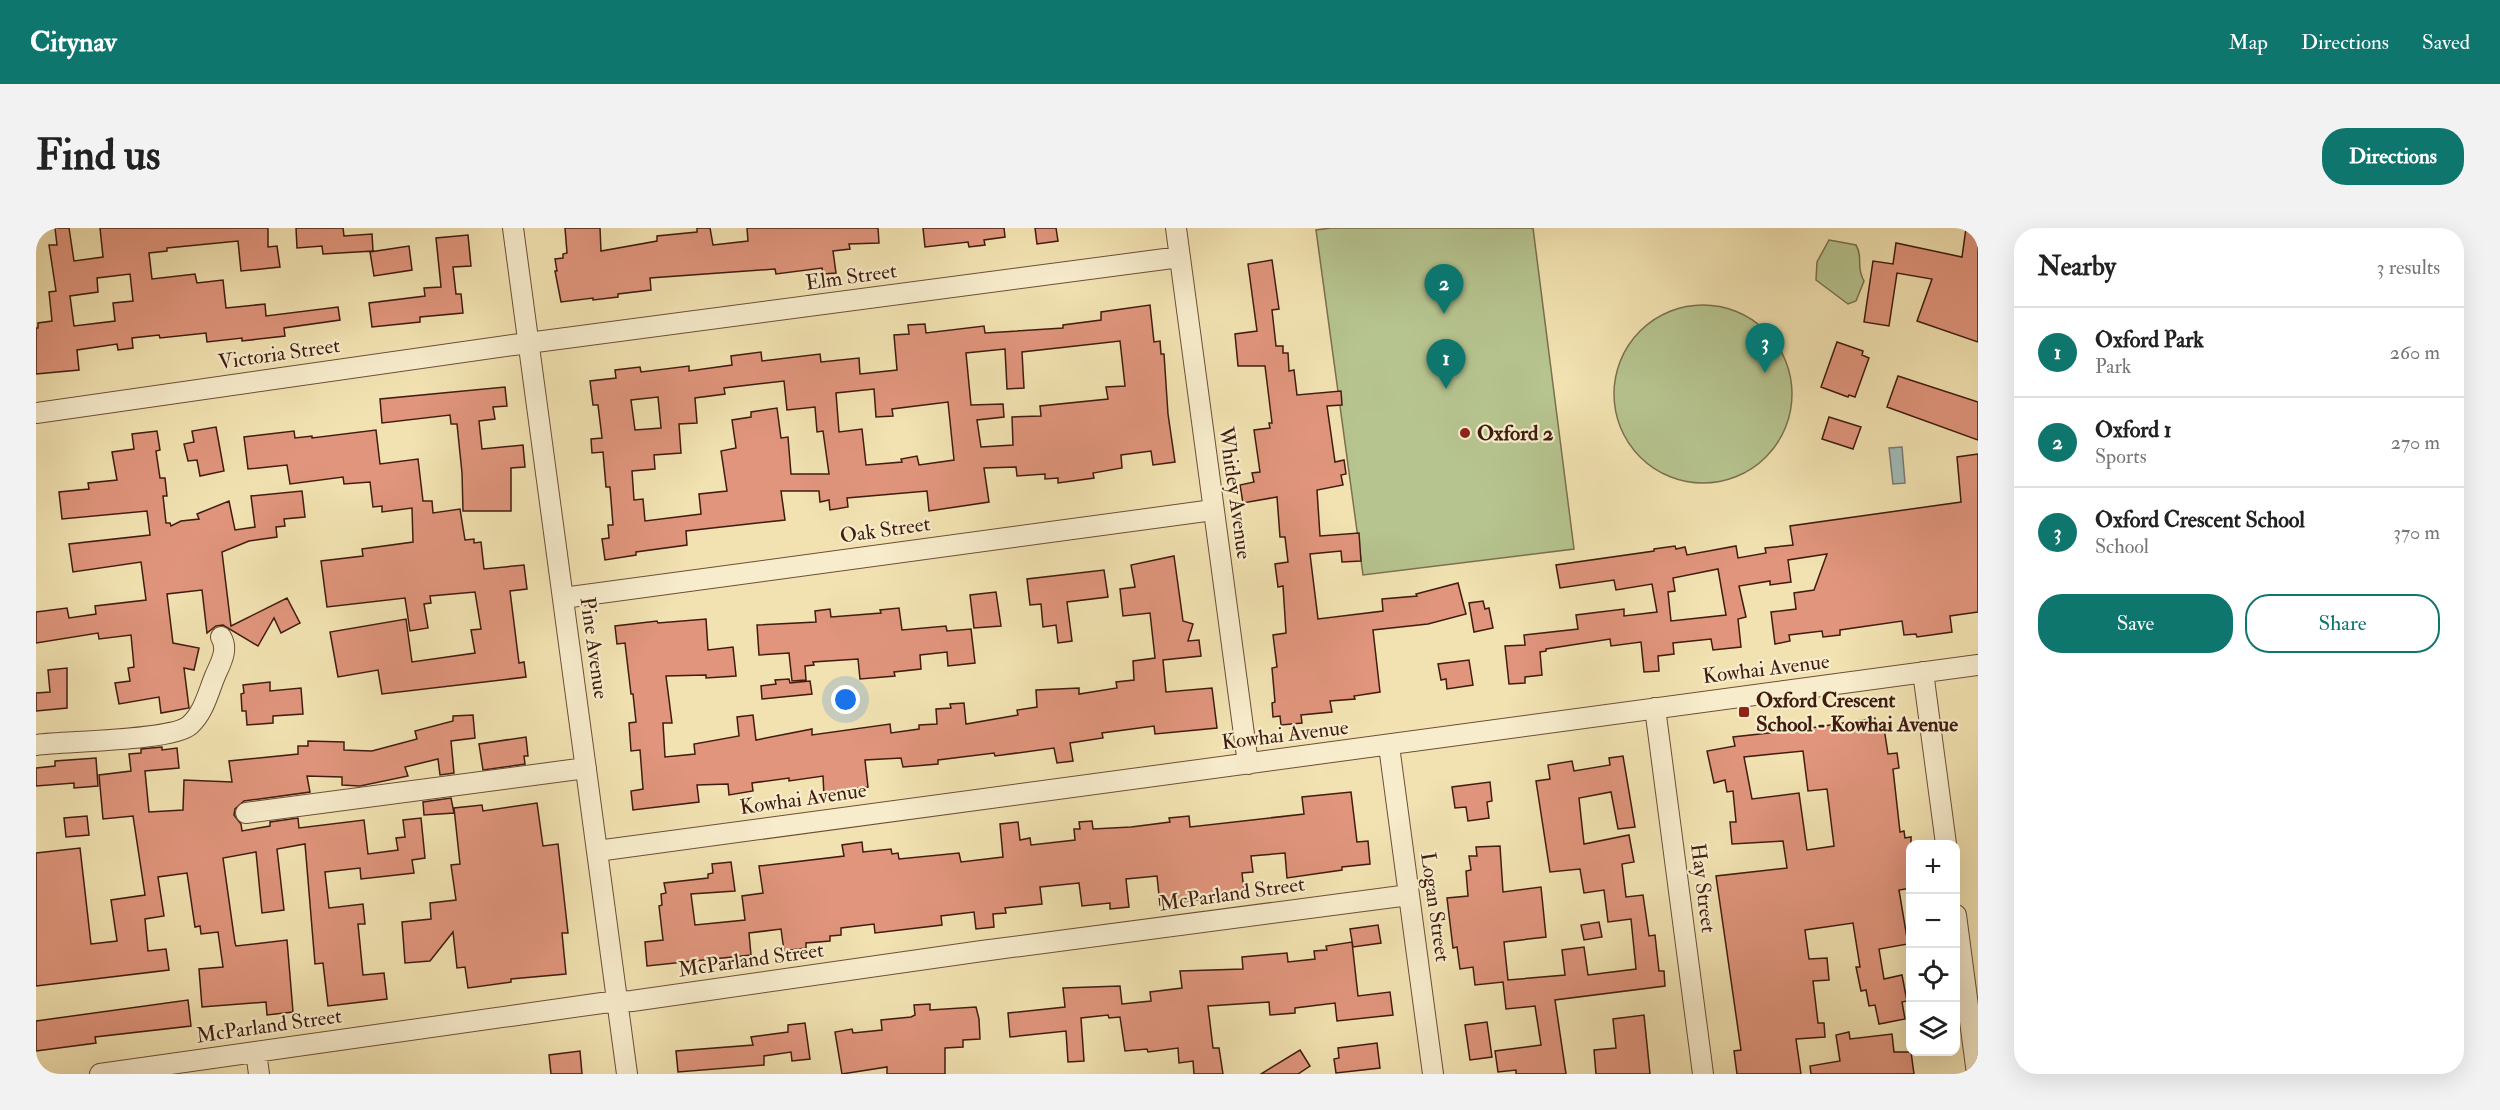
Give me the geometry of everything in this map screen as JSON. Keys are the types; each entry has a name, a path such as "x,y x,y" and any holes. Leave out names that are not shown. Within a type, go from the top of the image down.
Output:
{"street":[{"name":"Pine Avenue","path":"513,228 627,1074"},
{"name":"Whitley Avenue","path":"1176,228 1248,764"},
{"name":"Elm Street","path":"529,344 1180,257"},
{"name":"Victoria Street","path":"36,413 529,344"},
{"name":"Oak Street","path":"563,598 1213,510"},
{"path":"36,745 163,734 188,727 200,714 224,655 224,643 221,637"},
{"name":"Kowhai Avenue","path":"597,851 1978,665"},
{"path":"1923,672 1945,840"},
{"name":"Hay Street","path":"1655,708 1703,1074"},
{"name":"Logan Street","path":"1389,746 1433,1074"},
{"path":"246,813 586,768"},
{"name":"McParland Street","path":"100,1074 1409,895"},
{"path":"1960,945 1977,1074"},
{"path":"255,1052 259,1074"}],"green space":[{"path":"1331,228 1533,228 1574,549 1363,575 1316,230"},
{"path":"1829,240 1856,245 1858,250 1860,270 1864,281 1856,301 1848,304 1816,280 1817,262"},
{"path":"1703,305 1737,312 1766,331 1785,360 1792,394 1785,428 1766,457 1737,476 1703,483 1669,476 1640,457 1621,428 1614,394 1621,360 1640,331 1669,312"}],"water":[{"path":"1902,447 1905,483 1893,484 1889,448"}],"building":[{"path":"55,228 69,228 74,261 103,257 100,228 268,228 268,247 277,246 280,267 241,271 238,241 167,248 167,251 149,253 152,279 195,274 197,283 223,280 226,308 265,304 266,316 338,307 340,320 284,328 285,336 242,341 242,338 207,342 206,333 160,338 159,335 132,338 133,348 118,350 117,344 77,350 79,370 36,374 36,328 38,328 38,323 52,321 49,292 56,291 49,245 57,245","holes":["130,274 133,301 113,303 115,321 74,326 70,296 98,292 97,278"]},
{"path":"296,228 343,228 344,236 372,234 373,251 323,254 322,246 297,248"},
{"path":"565,228 600,228 601,251 657,241 657,236 697,232 697,228 710,228 713,245 748,241 747,228 878,228 879,243 849,244 850,249 833,251 836,273 823,274 822,268 776,274 775,269 650,278 651,290 618,294 618,297 561,302 555,259 563,258 563,254 567,253"},
{"path":"923,228 1004,228 1005,237 984,240 985,245 969,247 968,242 925,247"},
{"path":"1035,228 1056,228 1058,241 1037,244"},
{"path":"1966,228 1978,228 1978,342 1917,321 1932,279 1897,273 1889,326 1864,322 1873,261 1893,264 1896,243 1962,257"},
{"path":"468,235 471,266 453,267 456,294 461,294 463,313 420,317 420,322 372,327 369,303 425,296 424,288 441,287 436,238"},
{"path":"409,246 412,270 374,276 370,252"},
{"path":"1272,260 1279,309 1272,310 1276,346 1283,346 1283,353 1288,353 1289,371 1294,370 1297,395 1341,391 1342,405 1327,406 1335,462 1344,460 1346,474 1341,475 1343,485 1317,490 1320,536 1359,533 1361,561 1342,562 1341,551 1310,554 1318,619 1383,611 1382,599 1417,596 1416,594 1458,583 1466,614 1428,624 1373,630 1380,692 1354,696 1355,699 1330,701 1332,712 1301,715 1302,723 1281,725 1280,716 1273,717 1272,703 1275,702 1272,668 1277,667 1273,635 1286,633 1283,586 1278,587 1275,564 1288,562 1285,537 1280,537 1277,497 1243,503 1240,485 1254,482 1252,473 1260,472 1254,430 1270,428 1269,423 1272,423 1265,366 1238,366 1235,334 1257,331 1248,264"},
{"path":"1150,305 1154,342 1160,341 1161,354 1164,354 1168,414 1175,462 1153,465 1151,451 1121,455 1122,468 1093,473 1094,478 1058,483 1058,478 1045,479 1045,474 1017,476 1016,467 984,468 989,502 929,511 927,491 847,498 848,507 830,510 829,500 820,502 819,491 781,491 785,520 686,531 687,545 636,552 636,555 605,560 602,539 609,538 608,525 613,525 610,487 606,487 603,452 592,453 591,439 602,438 598,405 593,405 590,381 616,378 615,370 640,367 641,372 689,366 689,371 732,365 731,356 761,352 762,361 820,354 821,362 859,358 860,374 897,370 894,335 909,334 908,325 925,324 926,333 984,326 985,333 1063,328 1063,325 1101,320 1101,312","holes":["1120,341 1125,386 1106,387 1108,399 1040,406 1041,416 1012,417 1013,445 981,447 977,420 1004,417 1003,404 971,405 966,353 1005,349 1007,389 1024,388 1022,352","784,381 787,410 815,407 817,432 823,431 829,474 791,474 788,437 781,438 777,408 751,412 751,417 732,420 736,448 721,451 727,491 699,494 701,514 645,521 643,499 634,500 632,471 655,469 654,455 681,453 679,424 697,423 695,398 725,394 724,388","874,389 876,417 893,416 892,409 948,402 954,460 919,465 917,456 901,459 902,462 866,465 862,429 839,432 836,393","658,397 661,428 635,430 631,400"]},
{"path":"1837,342 1863,351 1862,355 1869,358 1855,397 1849,395 1848,397 1821,387"},
{"path":"1898,376 1978,402 1978,440 1887,407"},
{"path":"505,387 507,406 493,407 495,419 479,421 482,449 523,445 525,467 511,468 511,511 463,511 457,424 451,424 450,415 382,423 380,399"},
{"path":"1829,417 1861,427 1853,449 1822,439"},
{"path":"216,427 224,471 200,476 197,460 188,461 184,444 194,442 192,431"},
{"path":"376,430 380,464 418,459 423,501 432,501 433,513 460,509 465,540 474,539 474,543 481,542 484,569 524,565 527,589 510,591 519,663 524,662 526,677 382,694 378,670 338,677 330,632 406,619 412,662 475,653 471,630 481,629 475,592 430,596 431,603 424,604 428,628 410,631 405,598 327,607 321,561 363,556 362,549 413,542 412,508 382,512 382,506 373,507 370,482 344,484 343,477 290,484 287,465 248,469 244,437 294,431 295,438 312,436 312,438"},
{"path":"157,431 160,450 156,451 160,478 165,478 167,496 163,496 166,523 170,523 171,526 181,521 199,519 197,514 229,501 235,530 255,527 251,496 302,491 305,517 284,519 285,526 276,527 277,537 249,541 222,552 231,626 287,598 300,623 281,633 274,618 258,646 223,625 216,626 207,633 202,590 167,594 173,643 199,648 194,670 184,668 189,708 161,713 159,697 119,704 115,683 130,681 128,668 134,667 131,635 99,639 98,633 36,643 36,612 67,608 69,618 96,614 95,606 146,600 141,562 73,572 69,544 150,535 147,511 62,519 59,492 89,489 88,483 117,480 112,452 134,449 132,434"},
{"path":"1978,454 1978,612 1950,616 1952,632 1917,637 1916,634 1904,635 1902,621 1840,630 1840,635 1823,637 1822,631 1789,635 1790,641 1775,644 1771,612 1796,609 1794,593 1814,590 1827,554 1788,560 1791,582 1770,585 1770,581 1739,586 1746,617 1738,619 1741,647 1713,650 1711,639 1673,643 1674,654 1658,656 1659,671 1644,672 1641,642 1611,646 1610,639 1546,649 1540,652 1542,675 1525,677 1525,683 1509,684 1505,646 1525,645 1524,635 1578,629 1576,615 1624,609 1624,616 1657,612 1652,584 1616,590 1614,580 1560,588 1556,565 1675,546 1676,549 1685,547 1687,555 1736,546 1738,558 1766,553 1765,548 1793,545 1790,526 1961,502 1957,457","holes":["1718,569 1726,615 1671,621 1668,592 1675,591 1673,578"]},
{"path":"1174,556 1183,621 1193,624 1188,641 1199,640 1201,656 1163,660 1166,692 1212,688 1217,728 1155,734 1154,726 1102,733 1103,738 1070,743 1073,761 1057,763 1054,748 995,756 994,753 938,760 938,764 903,767 901,758 865,760 868,787 837,791 837,796 824,796 823,776 789,781 789,778 752,783 753,791 729,795 728,784 697,785 699,802 633,810 631,791 643,789 640,750 631,751 629,723 636,722 633,694 631,694 625,643 617,644 615,626 706,619 708,650 733,647 736,676 706,678 706,675 666,676 672,723 663,723 665,757 695,754 694,744 739,736 737,717 753,715 756,740 812,729 812,735 890,724 891,733 919,729 919,725 937,724 936,709 951,708 950,704 964,703 966,724 1018,715 1017,710 1037,707 1036,690 1079,688 1079,694 1117,688 1116,682 1134,680 1133,661 1155,658 1150,613 1123,616 1120,589 1135,587 1131,565"},
{"path":"1104,570 1108,597 1067,602 1072,641 1058,643 1056,625 1043,627 1041,604 1030,605 1027,579"},
{"path":"996,592 1001,626 974,628 970,595"},
{"path":"1483,601 1485,609 1489,608 1493,628 1474,632 1469,603"},
{"path":"899,608 902,630 946,626 947,631 971,629 975,663 948,666 947,652 920,655 921,669 894,672 895,676 860,679 858,659 813,662 814,665 805,666 806,680 792,681 789,653 759,655 757,625 816,622 815,611 830,609 831,617 881,613 880,610"},
{"path":"1469,660 1473,685 1447,689 1446,679 1441,680 1438,664"},
{"path":"67,668 67,708 36,711 36,693 50,692 48,670"},
{"path":"789,679 790,683 810,681 812,694 762,699 761,686 776,684 775,680"},
{"path":"270,682 270,691 301,688 303,714 273,716 273,723 247,725 246,711 242,711 243,685"},
{"path":"473,715 475,738 451,741 454,773 440,775 438,759 405,767 408,776 360,786 342,785 342,777 307,776 310,792 244,801 235,809 234,815 241,824 242,831 270,826 270,822 298,818 299,828 364,820 368,854 398,850 396,838 405,837 403,820 421,818 425,858 412,860 414,873 361,879 360,868 325,872 329,908 363,904 365,924 358,924 363,975 384,973 387,999 328,1006 323,963 315,964 305,844 277,849 284,910 262,913 256,852 223,858 236,946 287,940 293,1012 267,1015 266,1002 202,1007 199,969 223,967 218,932 201,934 200,926 195,927 187,873 158,877 164,916 145,919 148,951 166,949 169,970 36,986 36,853 80,848 91,944 117,941 111,900 145,895 133,816 103,819 99,775 131,771 129,754 141,753 141,749 177,748 179,768 145,771 149,812 183,810 184,780 232,782 229,761 298,754 298,746 308,746 308,741 344,742 344,750 372,751 417,739 415,731 453,721 453,716"},
{"path":"1875,718 1876,729 1884,728 1888,754 1897,753 1899,768 1893,769 1900,832 1904,831 1905,838 1911,837 1911,840 1906,840 1906,889 1899,890 1906,944 1879,949 1884,979 1902,975 1906,996 1906,1001 1902,1002 1905,1019 1879,1024 1875,1005 1869,1006 1866,990 1861,991 1856,967 1860,967 1853,923 1805,930 1809,959 1827,958 1829,980 1813,981 1818,1023 1824,1023 1825,1037 1796,1039 1801,1074 1737,1074 1734,1051 1741,1050 1716,876 1787,868 1783,841 1732,844 1730,822 1736,822 1733,791 1727,792 1725,780 1714,783 1707,751 1735,746 1733,737","holes":["1803,751 1808,791 1827,789 1834,846 1807,850 1799,793 1752,799 1744,757"]},
{"path":"526,737 528,756 524,756 525,764 483,770 479,744"},
{"path":"1623,756 1635,827 1618,829 1611,792 1579,798 1584,844 1629,835 1634,862 1622,864 1626,897 1643,895 1649,936 1655,935 1659,971 1664,971 1665,986 1555,1000 1566,1074 1516,1074 1516,1070 1498,1072 1495,1051 1541,1045 1535,1006 1506,1009 1503,982 1475,985 1473,967 1460,969 1457,947 1453,948 1447,898 1468,896 1466,871 1471,870 1469,856 1477,856 1476,847 1500,846 1503,892 1541,887 1546,937 1504,942 1508,980 1565,975 1562,950 1584,947 1588,975 1636,969 1631,919 1608,922 1604,890 1584,893 1580,869 1550,872 1536,781 1550,779 1548,765 1572,761 1574,771 1610,765 1609,758"},
{"path":"96,758 98,786 74,788 74,783 36,786 36,768 55,766 55,761"},
{"path":"1490,782 1492,801 1487,802 1489,818 1468,821 1466,807 1455,808 1452,787"},
{"path":"1351,792 1357,842 1368,841 1370,864 1287,878 1285,853 1251,856 1253,872 1242,873 1244,891 1234,893 1234,895 1160,905 1157,876 1126,879 1129,907 1110,909 1110,903 1082,906 1079,883 1040,887 1042,904 1005,908 1006,913 993,914 994,927 976,929 974,912 941,916 942,925 875,933 874,924 841,928 841,935 830,936 830,941 806,943 806,948 784,951 781,929 749,933 751,955 647,966 645,942 663,940 659,906 662,905 661,894 666,893 664,883 708,878 708,874 713,873 712,864 731,862 735,891 691,894 695,925 745,920 742,896 763,893 759,866 844,856 842,845 862,842 863,852 891,849 892,854 898,853 899,859 959,853 961,862 1003,857 1000,824 1018,822 1020,840 1030,838 1031,845 1075,840 1074,829 1080,829 1079,822 1092,821 1093,829 1131,827 1170,822 1169,818 1189,816 1190,827 1304,814 1302,797"},
{"path":"451,798 454,813 424,815 423,802"},
{"path":"537,803 543,846 558,844 568,933 562,933 566,974 511,979 511,982 468,988 465,967 457,968 453,932 430,961 405,963 402,922 431,919 430,903 456,900 451,865 460,864 454,808 482,805 483,811"},
{"path":"87,816 89,835 66,837 64,818"},
{"path":"1599,922 1602,937 1584,940 1581,925"},
{"path":"1378,925 1381,943 1353,947 1350,929"},
{"path":"1352,942 1358,996 1390,992 1393,1015 1337,1021 1335,1003 1295,1008 1295,1013 1270,1015 1269,1002 1208,1006 1213,1048 1219,1048 1223,1074 1194,1074 1193,1061 1179,1063 1178,1048 1148,1052 1147,1049 1125,1051 1120,1017 1109,1018 1108,1015 1081,1018 1084,1061 1068,1062 1066,1031 1010,1037 1008,1013 1065,1007 1063,988 1120,986 1122,1004 1151,1001 1150,992 1182,988 1180,971 1243,969 1242,957 1287,953 1288,962 1315,959 1314,951 1327,950 1326,946"},
{"path":"188,1000 191,1026 95,1037 96,1043 36,1051 36,1021"},
{"path":"930,1004 930,1010 976,1007 979,1019 980,1039 963,1040 963,1047 945,1048 945,1074 887,1074 887,1067 842,1074 835,1032 852,1029 853,1033 882,1030 881,1020 911,1017 915,1015 914,1005"},
{"path":"1644,1015 1650,1074 1596,1074 1594,1050 1616,1048 1613,1019"},
{"path":"1487,1022 1492,1057 1470,1060 1465,1025"},
{"path":"805,1023 810,1059 792,1061 791,1052 764,1056 764,1065 678,1072 676,1051 753,1045 751,1037 788,1032 788,1025"},
{"path":"1849,1032 1850,1039 1892,1034 1894,1052 1906,1052 1906,1056 1912,1056 1914,1074 1811,1074 1810,1066 1840,1061 1836,1035"},
{"path":"1377,1043 1380,1068 1336,1073 1334,1059 1339,1058 1338,1048"},
{"path":"1300,1050 1310,1066 1298,1074 1261,1074"},
{"path":"580,1051 582,1074 551,1074 549,1055"}],"place":[{"name":"Oxford 1","path":"1444,314"},
{"name":"Oxford Crescent School","path":"1765,373"},
{"name":"Oxford Park","path":"1446,389"},
{"name":"Oxford 2","path":"1465,433"},
{"name":"Oxford Crescent School - Kowhai Avenue","path":"1744,712"}]}
